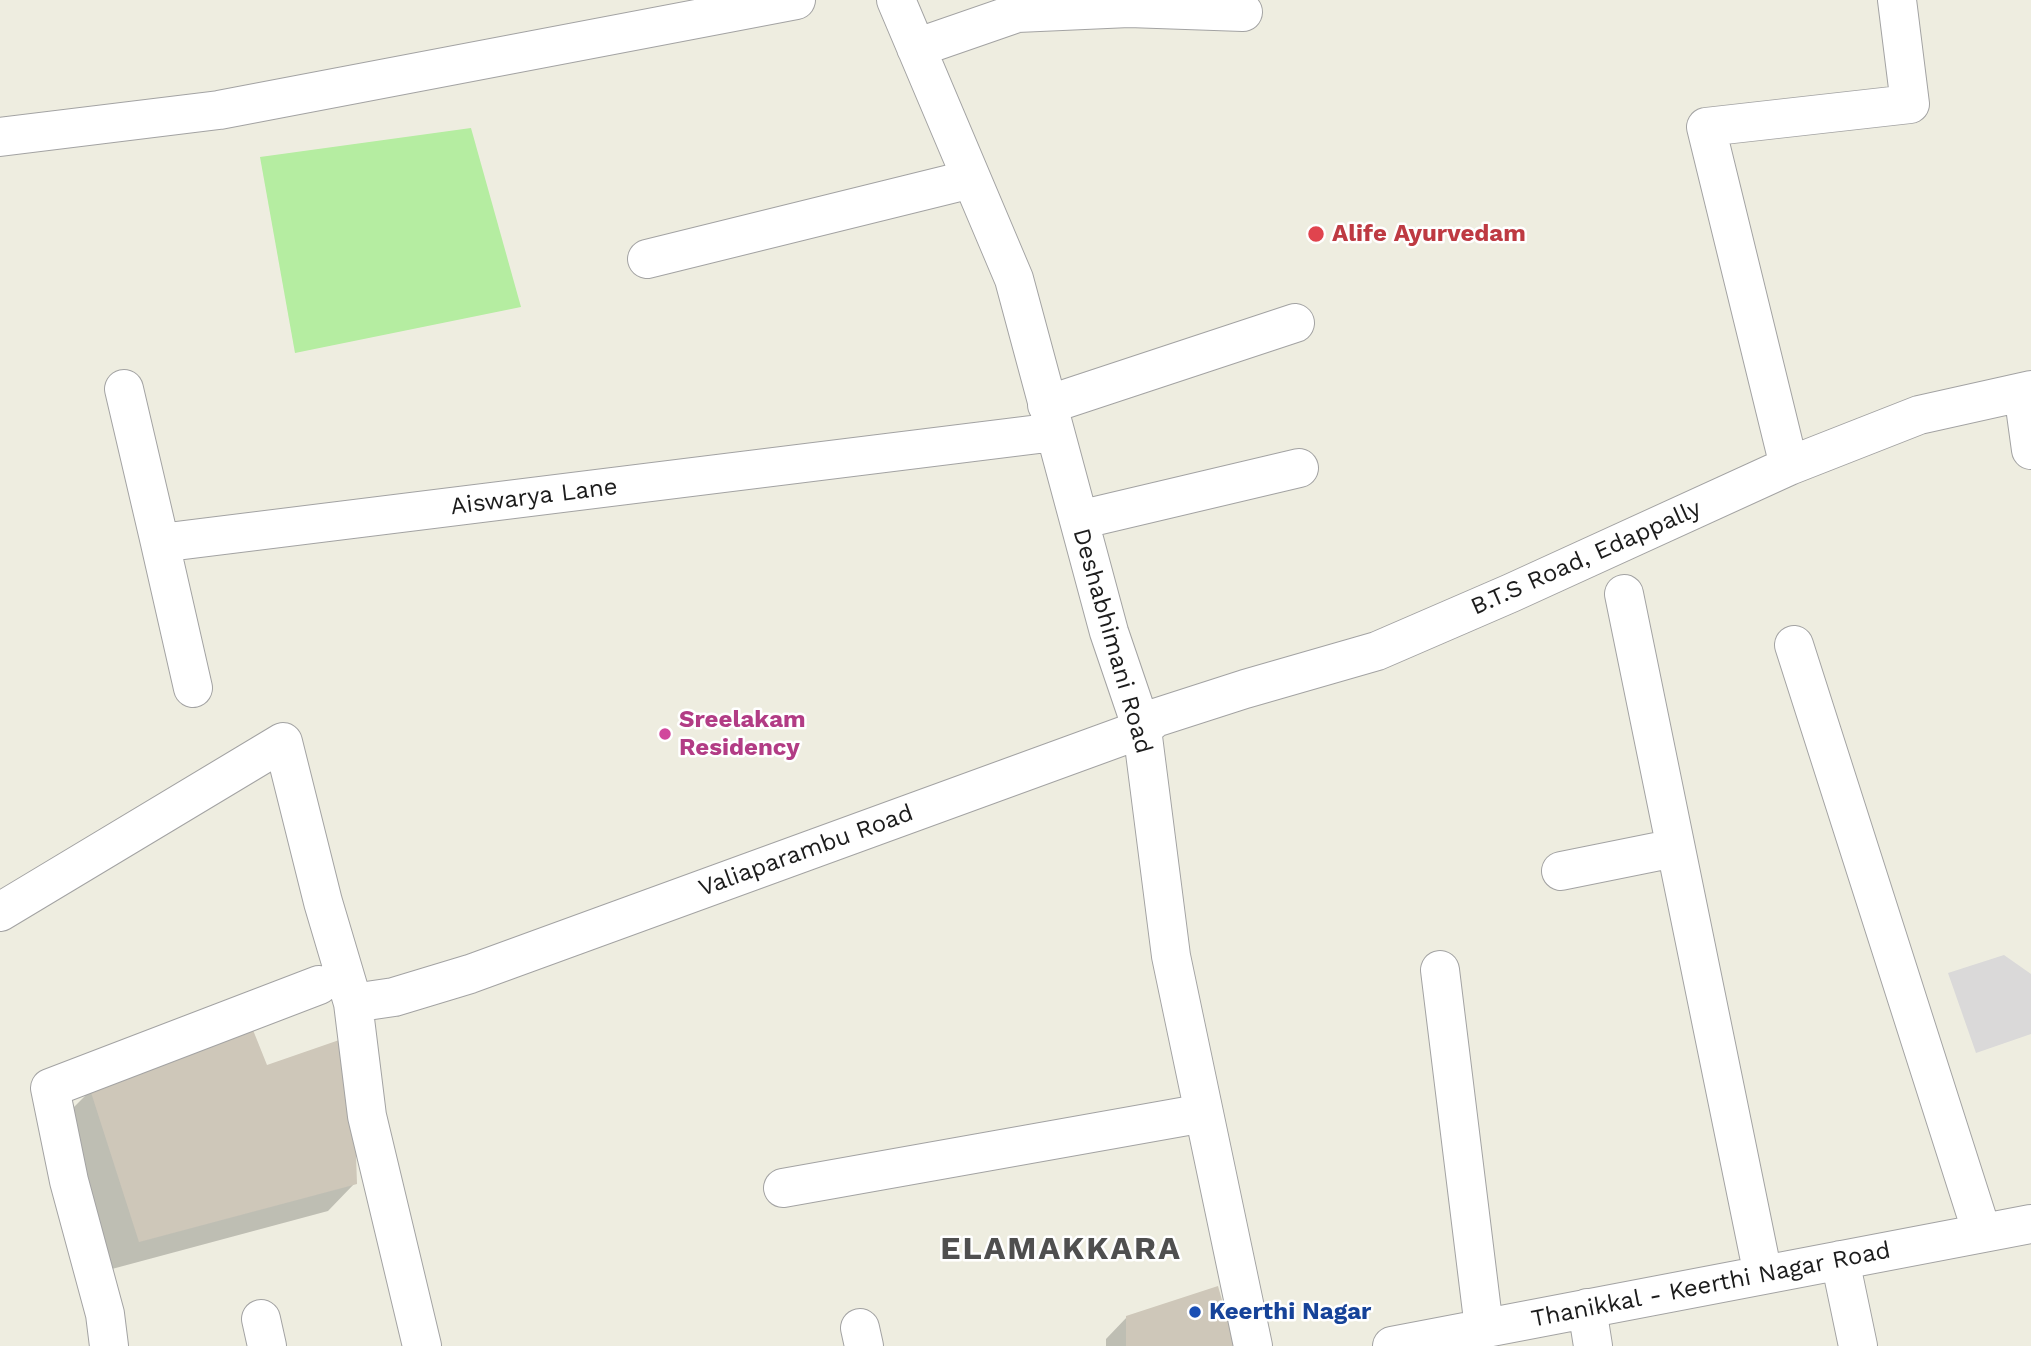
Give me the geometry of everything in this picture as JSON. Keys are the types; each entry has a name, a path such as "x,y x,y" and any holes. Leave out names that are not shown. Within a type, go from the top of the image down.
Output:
{"street":[{"path":"0,137 219,110 796,0"},
{"name":"Deshabhimani Road","path":"896,0 1014,279 1109,632 1142,729 1171,956 1253,1346"},
{"path":"1788,466 1706,127 1910,104 1897,0"},
{"path":"916,48 1017,13 1129,8 1243,12"},
{"path":"647,259 971,179"},
{"name":"Aiswarya Lane","path":"160,543 1051,418 1295,323"},
{"path":"124,389 193,688"},
{"path":"2027,391 2031,450"},
{"name":"B.T.S Road, Edappally","path":"1142,729 1155,718 1377,651 1788,466 1919,415 2027,391"},
{"path":"1079,520 1299,468"},
{"path":"1624,594 1763,1275"},
{"path":"1794,645 1982,1233"},
{"name":"Valiaparambu Road","path":"353,1003 394,997 470,974 1142,729"},
{"path":"0,912 283,742 323,902 353,1003 368,1116 422,1346"},
{"path":"1561,871 1675,848"},
{"path":"1440,970 1484,1328"},
{"path":"109,1346 104,1314 69,1181 50,1088 319,985"},
{"path":"783,1188 1204,1113"},
{"name":"Thanikkal - Keerthi Nagar Road","path":"1392,1346 2031,1224"},
{"path":"1840,1260 1858,1346"},
{"path":"1587,1308 1593,1346"}],"shaded area":[{"path":"2004,955 2031,974 2031,1034 1976,1053 1948,973"}],"green space":[{"path":"471,128 521,307 295,353 260,157"}],"building":[{"path":"253,1030 267,1065 345,1038 363,1138 356,1155 357,1184 139,1242 90,1089"},
{"path":"1218,1286 1235,1346 1126,1346 1126,1316"}],"place":[{"name":"Alife Ayurvedam","path":"1316,234"},
{"name":"Sreelakam Residency","path":"665,734"},
{"name":"Keerthi Nagar","path":"1195,1312"}],"district":[{"name":"ELAMAKKARA","path":"1061,1250"}]}
